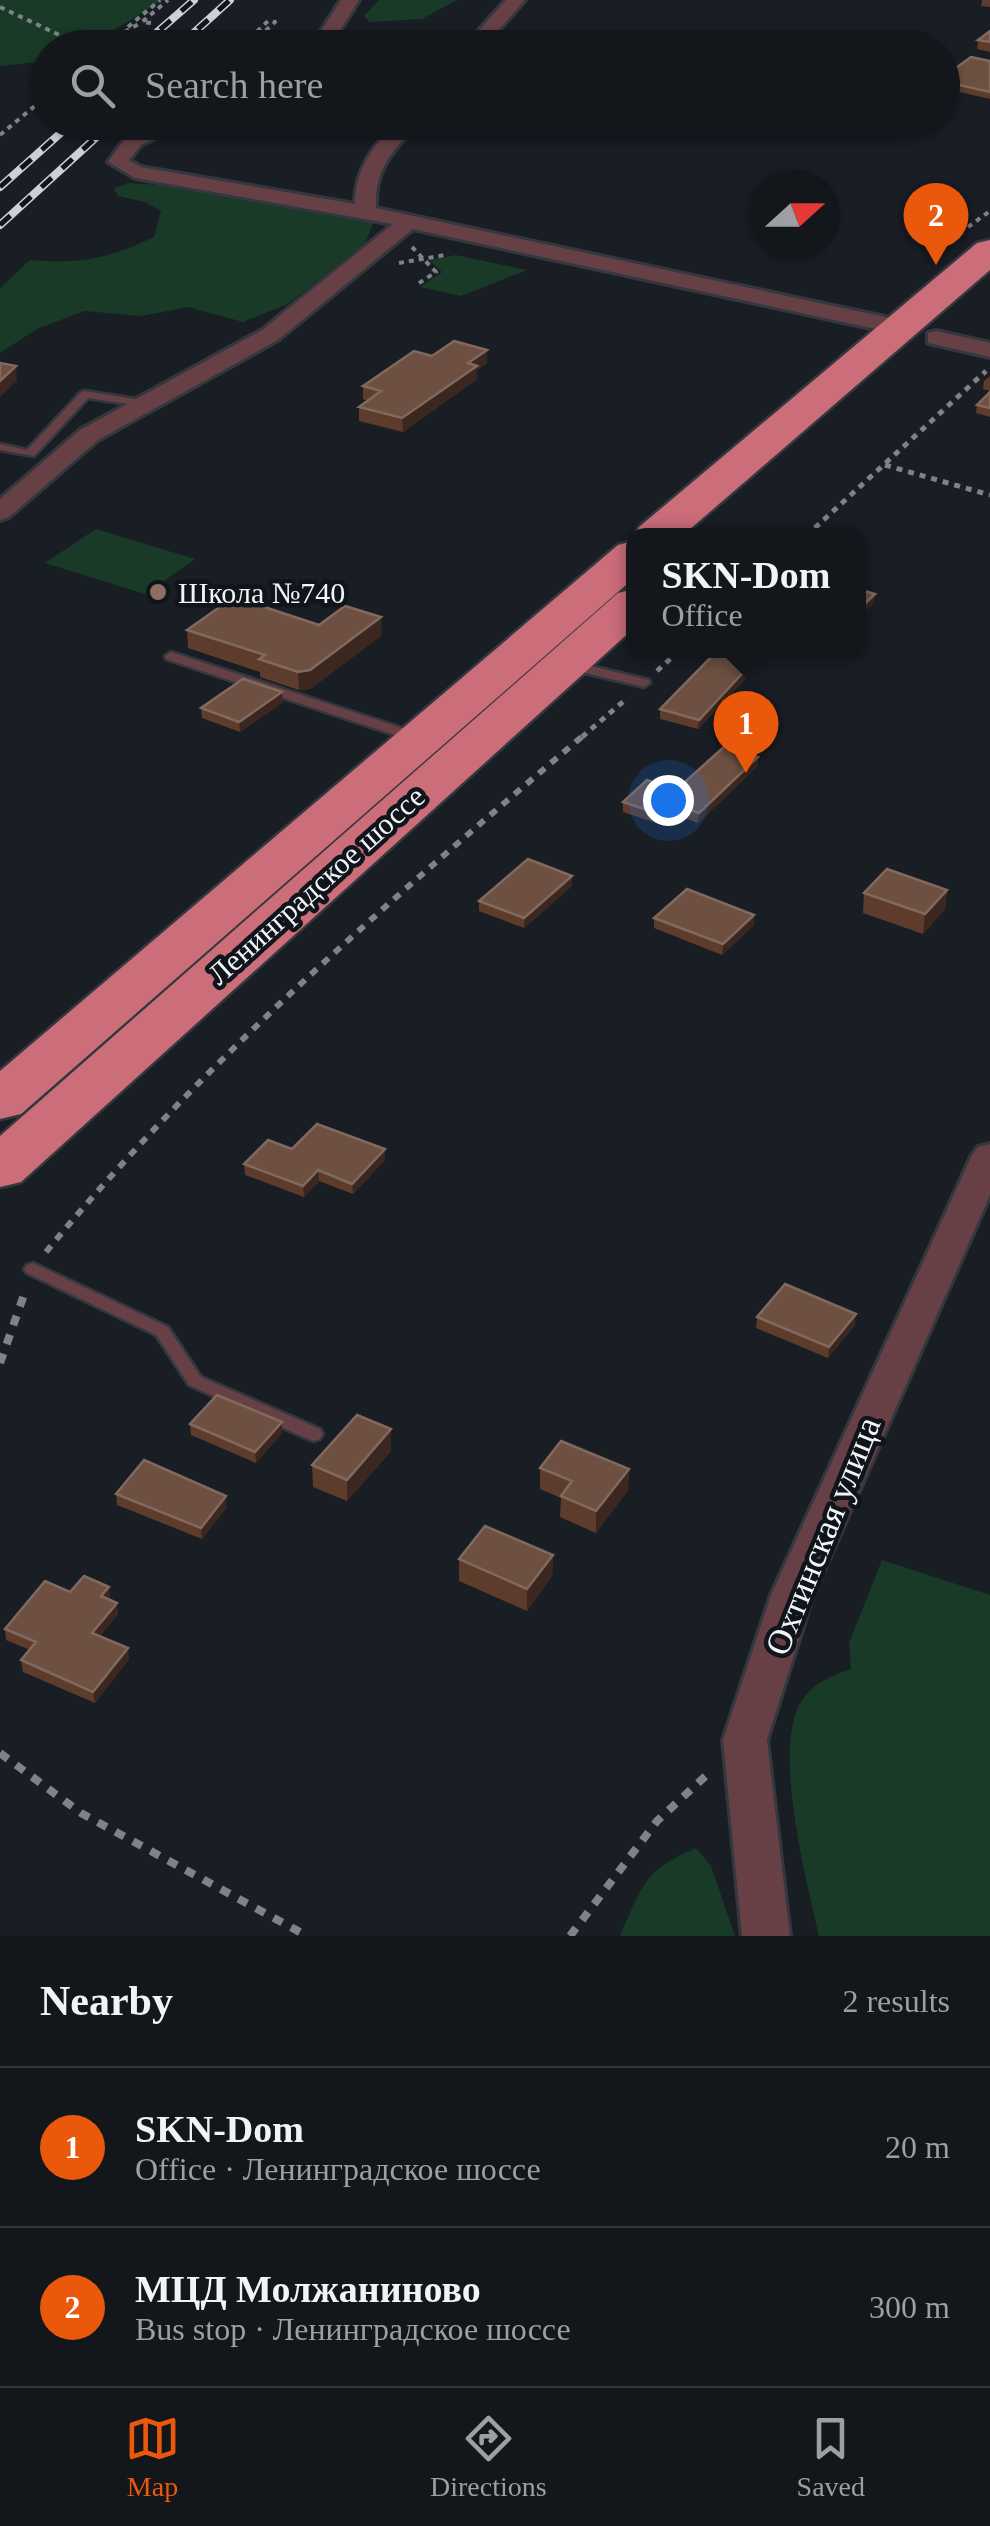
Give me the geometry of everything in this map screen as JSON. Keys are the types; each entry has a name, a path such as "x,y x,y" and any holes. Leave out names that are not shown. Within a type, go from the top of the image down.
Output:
{"highway":[{"path":"719,528 918,332 990,250"},
{"path":"665,528 918,332 990,294"},
{"name":"Ленинградское шоссе","path":"0,1101 626,561"},
{"name":"Ленинградское шоссе","path":"0,1168 626,610"}],"street":[{"path":"331,30 350,0"},
{"path":"488,30 516,0"},
{"path":"138,140 120,153 118,162 135,172 366,212 405,230 918,332 990,350"},
{"path":"366,212 364,191 374,156 390,140"},
{"path":"0,512 89,435 270,334 405,230"},
{"name":"Охтинская улица","path":"766,1936 746,1740 792,1595 990,1155"}],"lane":[{"path":"0,447 30,454 85,394 141,404"},
{"path":"171,656 418,738"},
{"path":"565,664 644,683"},
{"path":"33,1269 162,1331 194,1381 314,1434"}],"path":[{"path":"124,30 160,0"},
{"path":"128,27 142,22 168,0"},
{"path":"0,7 49,30"},
{"path":"142,22 151,23"},
{"path":"259,30 274,22 266,30"},
{"path":"0,135 30,110"},
{"path":"405,230 436,272 416,286"},
{"path":"387,264 457,253"},
{"path":"815,528 990,367"},
{"path":"884,464 990,495"},
{"path":"0,1363 33,1269 102,1179 244,1031 671,658"},
{"path":"570,1936 657,1821 746,1740"},
{"path":"0,1753 81,1814 306,1936"}],"green space":[{"path":"0,0 163,0 114,30 30,30 30,63 0,66"},
{"path":"379,0 457,0 422,19 370,22 364,16"},
{"path":"129,183 176,186 374,222 365,243 288,304 243,322 188,307 142,316 84,311 37,329 0,353 0,288 30,260 94,258 154,237 161,211 145,202 118,196 114,188"},
{"path":"456,255 527,270 461,296 420,287 442,272 429,260"},
{"path":"96,529 195,559 145,594 45,563"},
{"path":"882,1560 990,1595 990,1936 819,1936 795,1817 790,1751 793,1723 801,1702 811,1690 851,1669 849,1643"},
{"path":"696,1848 711,1866 735,1936 620,1936 646,1882 665,1864"}],"building":[{"path":"990,31 990,42 978,40"},
{"path":"971,57 990,61 990,92 960,85 960,65"},
{"path":"454,341 487,350 468,363 477,366 402,418 359,407 381,391 363,386 414,351 432,356"},
{"path":"0,363 16,366 0,381"},
{"path":"990,392 990,408 977,405"},
{"path":"234,597 319,625 345,606 381,617 310,670 298,672 259,659 265,655 187,630"},
{"path":"710,658 757,658 699,720 660,709"},
{"path":"243,679 282,692 239,722 201,708"},
{"path":"725,746 758,757 699,813 677,805 665,816 623,802 647,780 676,790"},
{"path":"528,859 572,876 524,918 479,901"},
{"path":"887,869 947,890 925,914 864,893"},
{"path":"687,889 754,915 723,944 654,918"},
{"path":"317,1124 385,1149 352,1184 318,1170 303,1186 244,1164 268,1140 292,1149"},
{"path":"785,1284 856,1314 829,1347 757,1317"},
{"path":"217,1395 282,1422 255,1452 190,1424"},
{"path":"357,1415 391,1429 347,1480 312,1465"},
{"path":"561,1441 629,1469 596,1511 561,1496 572,1481 540,1468"},
{"path":"144,1460 226,1496 201,1528 116,1494"},
{"path":"485,1526 553,1555 527,1589 459,1559"},
{"path":"84,1576 109,1587 101,1596 117,1603 92,1633 128,1648 93,1692 21,1660 36,1642 5,1629 45,1581 70,1592"}],"railway":[{"path":"160,30 194,0"},
{"path":"197,30 230,0"},
{"path":"0,187 53,140"},
{"path":"0,225 93,140"}],"place":[{"name":"МЦД Молжаниново","path":"936,265"},
{"name":"Школа №740","path":"158,592"},
{"name":"SKN-Dom","path":"746,773"}]}
